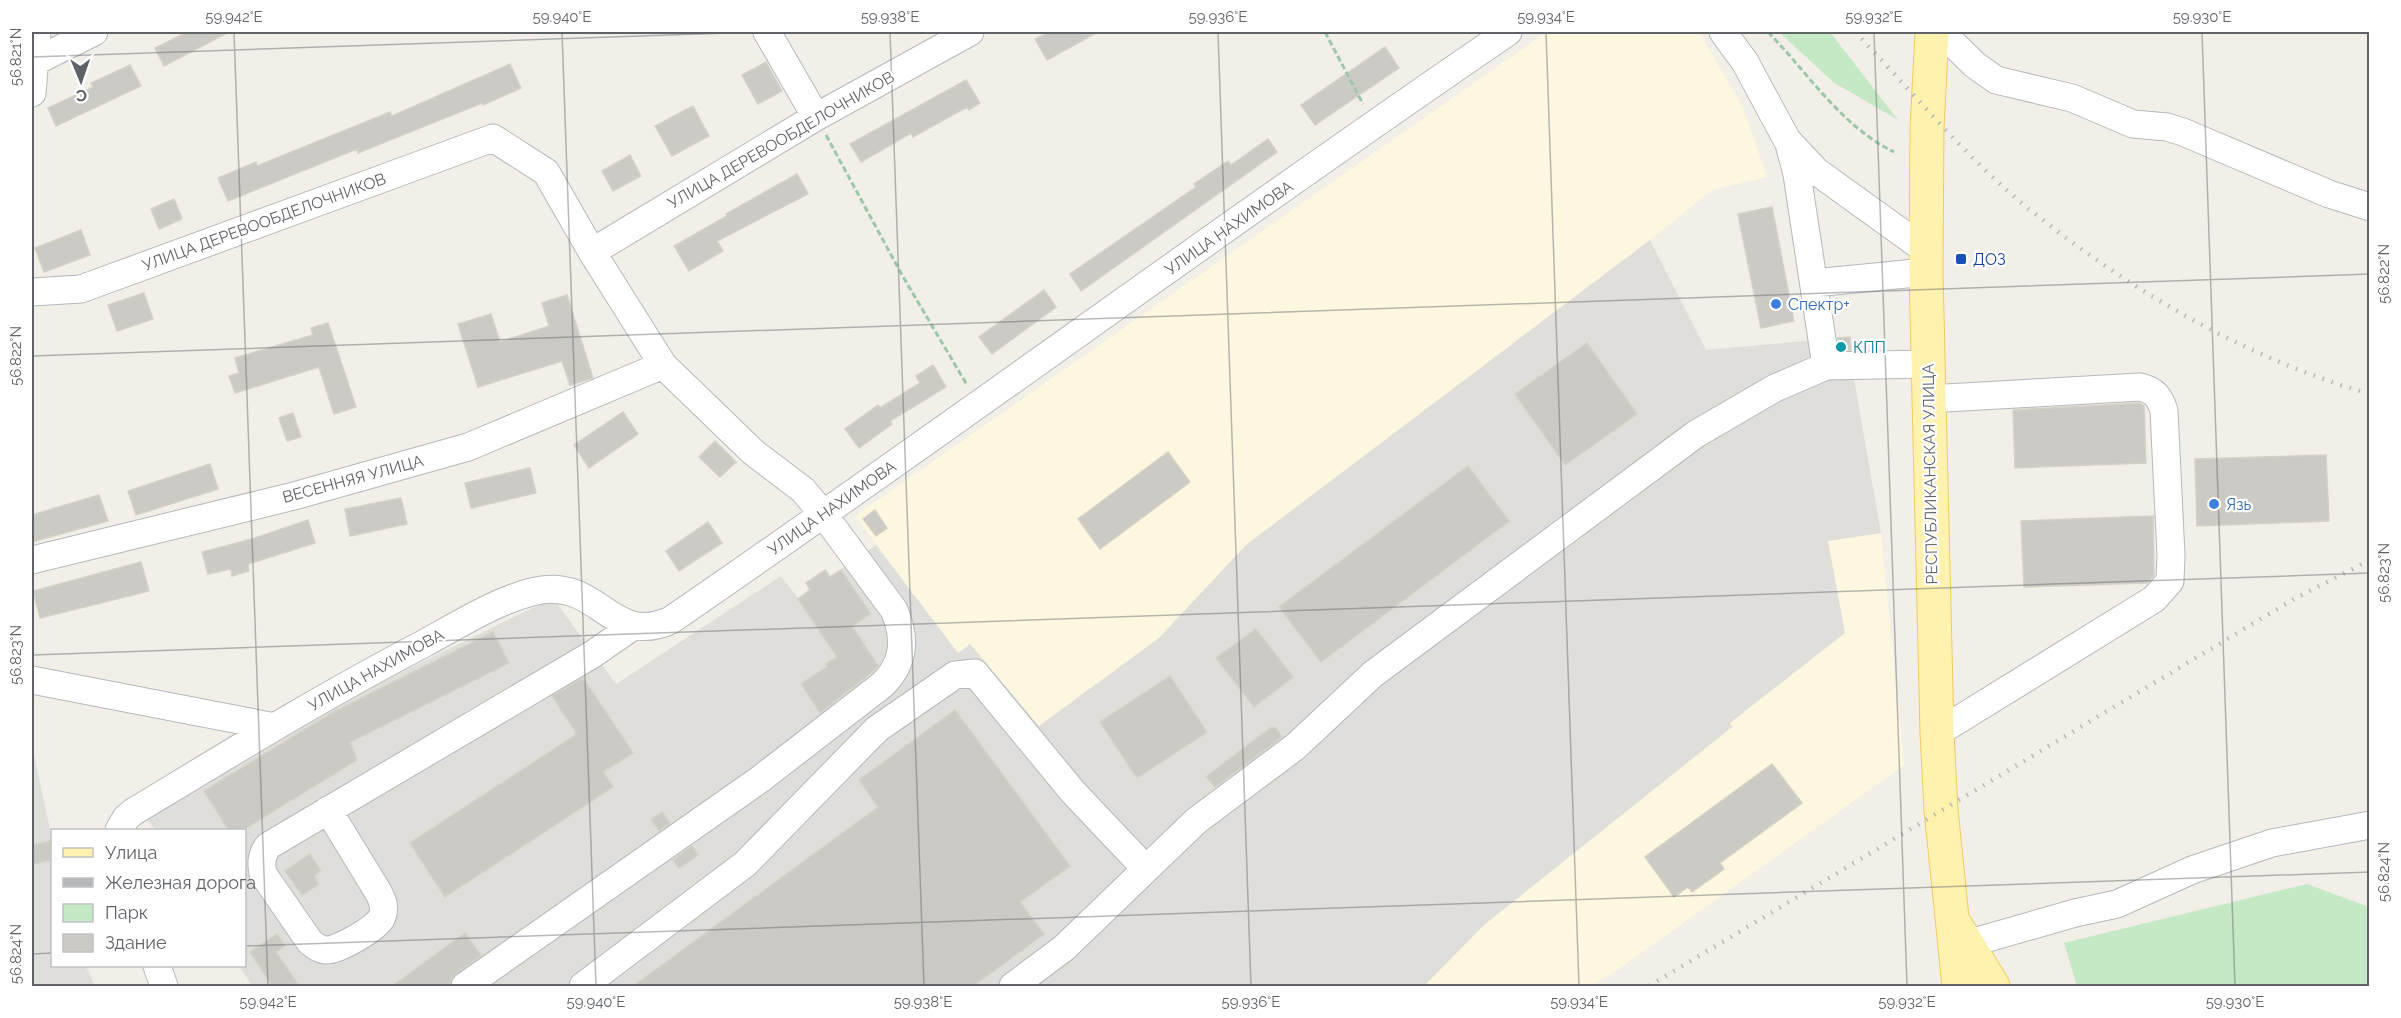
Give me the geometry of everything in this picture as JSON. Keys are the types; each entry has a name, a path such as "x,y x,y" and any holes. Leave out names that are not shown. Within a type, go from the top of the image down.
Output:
{"main road":[{"name":"РЕСПУБЛИКАНСКАЯ УЛИЦА","path":"1932,32 1927,128 1927,364 1937,733 1941,810 1959,987"},
{"path":"1951,917 1993,987"},
{"path":"1934,987 1951,917"}],"street":[{"path":"32,93 37,32"},
{"path":"33,64 94,32"},
{"path":"767,32 816,117"},
{"name":"УЛИЦА ДЕРЕВООБДЕЛОЧНИКОВ","path":"32,292 81,289 493,138 546,172 592,252 816,117 970,32"},
{"name":"УЛИЦА НАХИМОВА","path":"120,829 126,818 133,812 330,694 500,605 537,591 565,589 577,593 632,627 658,626 670,620 824,515 978,404 1508,32"},
{"path":"1723,32 1745,62 1787,140 1797,174 1826,366"},
{"path":"1941,32 1975,65 1996,80 2072,98 2133,124 2167,127 2182,132 2329,194 2370,207"},
{"path":"1787,140 1816,171 1927,261"},
{"path":"465,987 759,780 888,679 903,650 900,625 894,610 824,515 803,490 753,452 663,365 592,252"},
{"path":"1814,283 1927,261"},
{"path":"1013,987 1064,948 1196,821 1295,747 1373,674 1696,434 1775,388 1826,366 1927,364"},
{"name":"ВЕСЕННЯЯ УЛИЦА","path":"32,560 294,496 468,447 663,365"},
{"path":"1928,399 2140,387 2149,389 2162,401 2164,411 2171,555 2170,581 2154,599 1937,733"},
{"path":"328,810 378,890 384,910 378,925 339,947 328,950 318,948 310,942 263,874 261,863 263,853 268,846 328,810 593,654 632,627"},
{"path":"583,987 745,864 877,729 955,675 975,673 1073,792 1146,869"},
{"path":"32,680 275,727"},
{"path":"1967,944 2075,913 2117,904 2192,870 2271,843 2370,825"},
{"path":"157,967 165,987"}],"path":[{"path":"1325,32 1374,125"},
{"path":"1768,32 1838,111 1884,147 1894,152"},
{"path":"816,117 902,275 978,404"}],"shaded area":[{"path":"1547,32 1699,32 1743,108 1767,177 1712,190 1650,240 1246,545 1159,638 1039,726 970,645 958,653 855,516"},
{"path":"1650,240 1706,350 1850,337 1854,379 1881,533 1828,541 1845,633 1730,723 1732,727 1484,925 1424,986 252,986 240,967 246,967 246,829 154,829 147,819 328,708 553,598 616,684 781,576 798,598 810,590 806,583 825,570 830,577 876,545 958,653 970,644 1039,726 1159,638 1246,545"},
{"path":"1881,533 1904,765 1620,968 1591,986 1424,986 1484,925 1732,727 1729,724 1828,541"},
{"path":"32,745 51,834 51,967 86,967 95,986 32,986"}],"green space":[{"path":"1779,32 1830,32 1898,120 1833,82"},
{"path":"2307,884 2369,907 2369,986 2077,986 2064,943"}],"building":[{"path":"187,32 229,32 164,66 155,48"},
{"path":"1049,32 1098,32 1047,60 1035,39"},
{"path":"1385,47 1399,68 1315,125 1301,105"},
{"path":"766,62 782,91 758,104 742,75"},
{"path":"510,64 521,88 483,105 482,103 358,153 357,149 228,201 218,178 256,162 257,166 390,112 392,116"},
{"path":"130,65 141,86 56,126 48,108 93,87 91,83"},
{"path":"966,80 980,103 969,110 967,107 913,137 911,133 861,162 850,144"},
{"path":"693,106 709,136 672,156 655,126"},
{"path":"1268,139 1277,152 1081,291 1070,274 1196,187 1194,184 1228,161 1231,165"},
{"path":"630,155 641,176 613,191 602,171"},
{"path":"797,174 808,194 717,241 723,251 689,271 674,246"},
{"path":"174,199 182,219 159,229 151,209"},
{"path":"1772,207 1794,321 1761,328 1738,214"},
{"path":"81,230 90,255 44,272 35,248"},
{"path":"1044,290 1056,307 992,354 979,337"},
{"path":"144,293 153,319 117,331 108,305"},
{"path":"567,295 593,378 570,385 562,361 478,387 458,324 491,314 500,342 549,326 542,303"},
{"path":"328,323 356,407 334,414 319,367 235,393 229,376 239,373 235,358 313,335 311,328"},
{"path":"1850,337 1851,350 1840,350 1838,338"},
{"path":"1587,343 1637,414 1565,465 1515,394"},
{"path":"933,365 946,387 890,421 892,424 859,448 845,429 878,405 880,408 920,383 916,376"},
{"path":"2140,403 2144,406 2146,463 2015,468 2013,410"},
{"path":"623,412 638,434 589,468 574,445"},
{"path":"293,413 301,437 287,441 279,418"},
{"path":"715,441 736,462 720,477 699,457"},
{"path":"1168,452 1190,482 1100,549 1078,519"},
{"path":"2326,455 2329,521 2197,526 2195,459"},
{"path":"210,464 218,489 136,515 128,491"},
{"path":"1468,466 1509,521 1321,662 1279,607"},
{"path":"530,468 536,493 471,508 465,483"},
{"path":"99,495 108,521 32,542 32,515"},
{"path":"401,498 407,524 350,536 345,509"},
{"path":"875,510 887,528 876,536 863,519"},
{"path":"2153,516 2154,575 2147,583 2024,587 2021,521"},
{"path":"308,520 315,543 248,564 249,571 232,576 231,569 208,574 202,552 252,539"},
{"path":"708,522 722,543 679,571 666,551"},
{"path":"141,562 149,591 40,618 33,591"},
{"path":"825,570 830,577 841,570 871,614 852,626 878,666 820,713 801,684 827,667 826,664 837,657 798,599 810,590 806,583"},
{"path":"1256,629 1293,677 1254,707 1216,658"},
{"path":"493,632 509,663 350,742 357,760 244,829 228,829 204,791 330,714"},
{"path":"1170,676 1207,732 1137,778 1100,722"},
{"path":"583,678 633,753 603,772 613,787 445,897 410,843 577,734 552,696"},
{"path":"955,710 1070,866 1020,902 1044,934 972,987 632,987 878,807 859,780"},
{"path":"1270,728 1276,728 1282,737 1215,787 1206,777"},
{"path":"1772,764 1802,803 1720,863 1724,869 1692,892 1688,887 1674,897 1645,857"},
{"path":"662,812 670,823 659,831 651,820"},
{"path":"50,841 51,860 32,864 32,845"},
{"path":"692,846 698,855 679,868 673,860"},
{"path":"310,854 321,871 314,876 319,884 302,895 285,871"},
{"path":"465,933 481,955 451,979 449,987 391,987"},
{"path":"277,934 285,946 276,952 300,987 273,987 250,952"}],"railway":[{"path":"1855,32 2006,190 2107,267 2148,294 2233,341 2323,379 2370,394"},
{"path":"1649,986 2294,599 2370,560"}],"place":[{"name":"ДОЗ","path":"1961,259"},
{"name":"Спектр+","path":"1776,304"},
{"name":"КПП","path":"1841,347"},
{"name":"Язь","path":"2214,504"}]}
